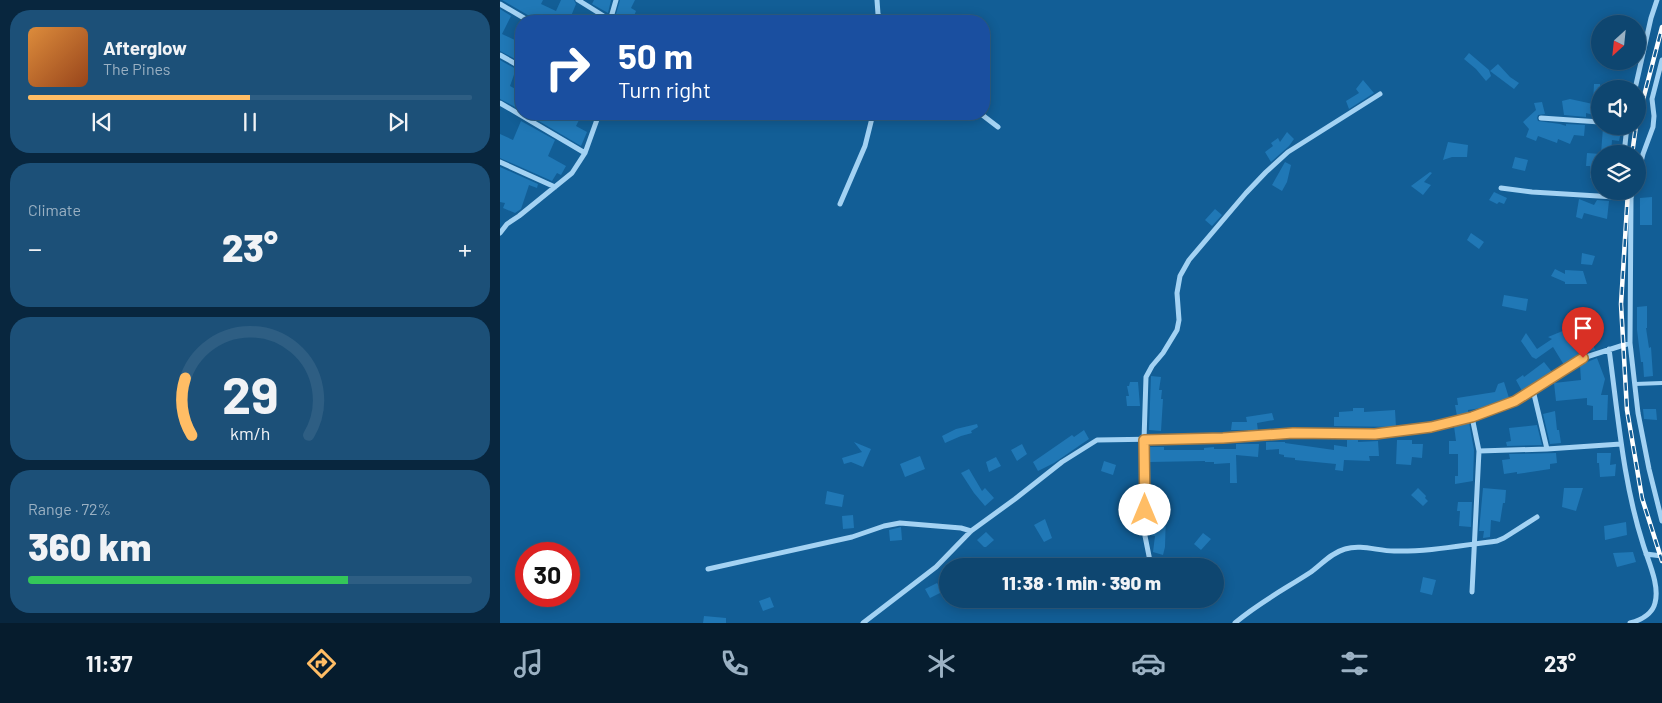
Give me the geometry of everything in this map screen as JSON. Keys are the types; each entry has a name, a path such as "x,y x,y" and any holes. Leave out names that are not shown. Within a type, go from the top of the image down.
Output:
{"street":[{"path":"578,0 601,15"},
{"path":"612,15 616,0"},
{"path":"877,0 879,15"},
{"path":"1637,80 1657,0"},
{"path":"500,4 519,15"},
{"path":"500,55 515,64"},
{"path":"1646,145 1653,127 1652,99 1662,60"},
{"path":"1149,558 1145,536 1144,440 1146,376 1163,354 1176,330 1179,320 1177,293 1180,276 1189,260 1266,172 1288,152 1380,94"},
{"path":"500,103 515,112"},
{"path":"1541,118 1591,121"},
{"path":"529,120 585,153"},
{"path":"500,233 507,224 572,174 585,153 597,120"},
{"path":"840,204 865,146 872,120"},
{"path":"988,120 998,127"},
{"path":"500,162 554,187"},
{"path":"1501,188 1591,196"},
{"path":"1631,200 1630,343 1640,423 1662,521"},
{"path":"500,221 507,224"},
{"path":"863,623 936,568 971,531 1062,462 1097,440 1223,438 1293,433 1375,434 1431,427 1472,417 1515,401 1583,358 1630,343"},
{"path":"1609,349 1621,444 1635,520 1655,586 1655,605 1651,612 1641,620 1630,623"},
{"path":"1533,390 1548,449"},
{"path":"1472,417 1479,451 1472,592"},
{"path":"1479,451 1621,444"},
{"path":"1235,623 1251,609 1345,549 1358,547 1393,551 1497,542 1537,517"},
{"path":"708,569 852,537 884,526 900,523 961,528 971,531"},
{"path":"1646,554 1662,556"}],"lane":[{"path":"1635,384 1662,383"}],"building":[{"path":"502,0 543,0 541,4 556,11 561,0 574,0 576,4 571,15 528,15"},
{"path":"594,0 611,0 608,13 592,4"},
{"path":"620,0 635,0 631,8 636,11 634,15 616,15"},
{"path":"500,9 511,16 502,34 515,40 515,59 500,51"},
{"path":"1469,53 1489,70 1491,76 1486,81 1464,59"},
{"path":"500,60 515,68 510,86 515,89 515,107 500,99"},
{"path":"1498,64 1510,77 1519,83 1514,89 1490,71"},
{"path":"1363,80 1374,93 1349,109 1346,101 1359,93 1356,89"},
{"path":"1570,99 1591,104 1591,114 1586,113 1586,117 1564,115 1562,101"},
{"path":"1542,102 1545,114 1538,115 1538,121 1566,126 1566,124 1585,125 1584,136 1574,135 1570,144 1558,139 1557,143 1538,136 1536,141 1526,137 1529,129 1523,122 1536,110 1534,103"},
{"path":"537,120 579,120 576,126 587,132 581,146"},
{"path":"521,121 555,140 548,156 566,166 561,175 557,173 552,181 500,158 500,134 513,140"},
{"path":"1287,132 1294,139 1271,162 1265,152 1273,146 1271,143 1278,138 1280,142"},
{"path":"1602,135 1620,135 1619,141 1612,140 1612,145 1602,145"},
{"path":"1448,142 1468,145 1467,157 1452,157 1443,160"},
{"path":"1587,153 1591,153 1591,178 1590,166 1586,166"},
{"path":"1515,157 1528,160 1525,171 1512,168"},
{"path":"1285,162 1291,165 1287,182 1282,191 1272,185"},
{"path":"500,167 538,184 537,188 529,185 521,209 515,213 503,208 505,203 500,202"},
{"path":"1430,172 1432,173 1424,182 1431,185 1423,195 1411,186"},
{"path":"1494,192 1507,198 1504,204 1499,202 1497,204 1489,200"},
{"path":"1652,197 1652,225 1640,225 1640,200 1646,200 1646,198"},
{"path":"1579,199 1594,205 1597,200 1609,201 1607,219 1584,213 1582,219 1576,217"},
{"path":"1215,209 1222,215 1212,226 1205,220"},
{"path":"1471,233 1484,242 1479,249 1467,240"},
{"path":"1582,253 1595,256 1592,265 1581,264"},
{"path":"1555,269 1565,274 1565,270 1583,271 1587,284 1565,284 1565,282 1551,276"},
{"path":"1504,295 1528,299 1526,311 1502,306"},
{"path":"1647,306 1646,328 1649,348 1651,347 1653,376 1644,377 1637,330 1637,307"},
{"path":"1587,328 1595,350 1579,354 1564,365 1553,347 1536,359 1532,357 1521,341 1526,333 1537,349 1552,339 1548,337 1565,330 1566,332"},
{"path":"1597,358 1605,379 1601,395 1608,395 1607,420 1593,420 1593,406 1587,405 1587,398 1556,401 1554,383 1581,380 1580,365"},
{"path":"1544,362 1552,372 1522,391 1516,380 1523,375 1524,377"},
{"path":"1151,376 1161,377 1159,390 1162,390 1161,399 1163,399 1161,431 1149,430"},
{"path":"1130,382 1138,382 1140,406 1127,406 1126,396 1129,396 1127,386 1129,386"},
{"path":"1504,382 1509,398 1488,407 1468,410 1468,413 1457,416 1455,405 1458,405 1457,398 1495,392 1498,384"},
{"path":"1353,408 1364,408 1364,412 1395,410 1396,427 1334,426 1334,417 1339,417 1339,412 1353,411"},
{"path":"1643,409 1656,409 1657,420 1644,419"},
{"path":"1555,411 1557,430 1559,430 1561,443 1550,444 1543,414"},
{"path":"1272,413 1274,420 1257,423 1258,431 1231,430 1232,422 1247,422 1246,417"},
{"path":"1469,422 1474,450 1473,481 1455,484 1455,476 1458,476 1458,454 1449,454 1449,441 1456,441 1454,426"},
{"path":"977,424 978,427 971,431 972,433 945,443 942,436 956,429"},
{"path":"1537,425 1542,445 1507,446 1506,442 1511,441 1509,428"},
{"path":"1084,430 1089,439 1054,463 1038,471 1033,462 1072,435 1074,437"},
{"path":"1347,440 1358,440 1358,442 1378,441 1379,456 1369,456 1370,461 1344,460 1343,471 1335,470 1336,464 1295,460 1295,458 1284,457 1284,455 1279,454 1279,449 1266,450 1266,442 1285,442 1334,450 1334,445 1347,447"},
{"path":"1397,440 1412,440 1412,444 1423,444 1422,458 1412,457 1411,465 1396,464"},
{"path":"854,442 871,449 863,467 851,462 844,464 842,458 862,452"},
{"path":"1022,444 1027,454 1017,461 1011,450"},
{"path":"1236,444 1259,444 1258,457 1236,455 1237,483 1230,483 1230,463 1214,464 1214,462 1205,461 1149,462 1148,447 1164,447 1164,450 1204,450 1204,448 1214,447 1214,449 1236,449"},
{"path":"1556,453 1557,463 1550,464 1550,469 1504,474 1502,460 1510,459 1509,454"},
{"path":"1597,453 1611,453 1610,465 1616,464 1615,476 1600,477"},
{"path":"920,456 925,469 905,477 900,464"},
{"path":"996,457 1001,466 989,472 986,462"},
{"path":"1104,461 1116,465 1113,475 1101,471"},
{"path":"969,469 982,491 985,488 994,498 985,506 961,473"},
{"path":"1418,488 1428,501 1423,506 1411,495"},
{"path":"1483,488 1506,490 1500,522 1491,520 1490,537 1483,538 1484,531 1479,531"},
{"path":"1564,488 1583,488 1576,511 1562,507"},
{"path":"1130,490 1140,491 1140,512 1128,511"},
{"path":"827,491 844,495 842,507 825,504"},
{"path":"1149,493 1164,495 1161,513 1166,513 1163,555 1153,552 1155,536 1150,535 1151,512 1149,512"},
{"path":"1458,502 1472,502 1471,527 1459,526 1460,511 1457,511"},
{"path":"853,515 854,528 843,529 842,516"},
{"path":"1045,519 1052,538 1044,542 1034,525"},
{"path":"1626,522 1627,535 1605,540 1604,526"},
{"path":"901,527 902,540 890,541 889,530"},
{"path":"986,532 994,540 984,547 977,540"},
{"path":"1203,533 1211,539 1201,550 1194,544"},
{"path":"1633,552 1636,562 1617,567 1613,553"},
{"path":"1423,577 1436,580 1432,595 1420,592"},
{"path":"937,583 939,594 930,598 925,589"},
{"path":"770,597 774,607 763,611 759,601"},
{"path":"704,616 726,618 726,623 703,623"}],"railway":[{"path":"1646,88 1662,27"},
{"path":"1633,145 1635,135"},
{"path":"1627,200 1621,304 1627,410 1642,498 1662,561"}],"route":[{"path":"1145,510 1144,440 1223,438 1293,433 1375,434 1431,427 1472,417 1515,401 1583,358"}]}
